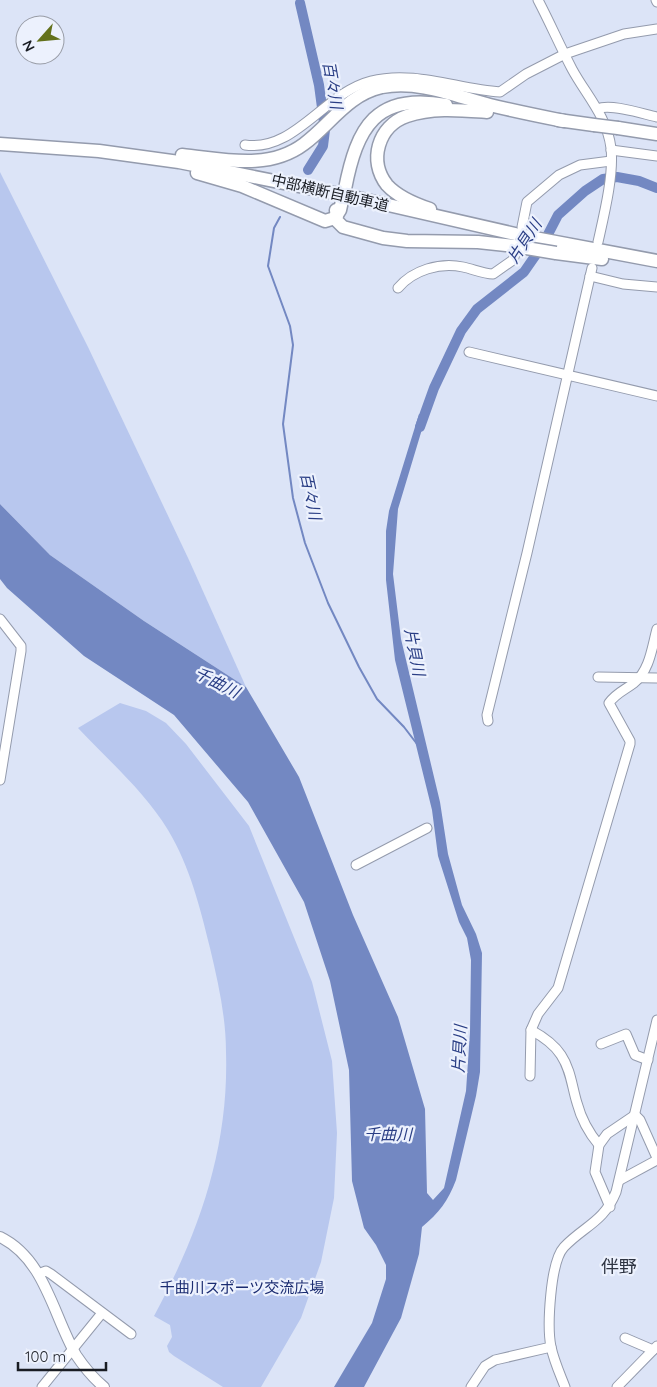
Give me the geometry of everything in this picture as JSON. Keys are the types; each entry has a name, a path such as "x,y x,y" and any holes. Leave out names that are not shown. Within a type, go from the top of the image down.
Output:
{"highway":[{"path":"99,151 158,152 257,162 289,153 304,144 344,106 360,95 374,89 391,86 434,89 488,108"},
{"path":"657,134 564,121 423,96 401,98 388,102 373,112 359,128 349,148 336,216 338,223 346,228 396,240 478,242 521,236 561,246 600,247 657,263"},
{"path":"488,108 433,110 415,113 398,120 387,129 377,152 380,172 388,186 395,192 422,206 521,236 561,246 657,263"},
{"name":"中部横断自動車道","path":"0,144 99,151 179,162 244,174 521,236"},
{"path":"99,151 213,177 235,184 324,221 332,220 336,216"}],"main road":[{"path":"0,1237 22,1251 31,1262 73,1349 85,1368 104,1387"}],"street":[{"path":"538,0 577,77 598,109 606,126 611,150 611,163 600,247"},
{"path":"245,145 267,144 284,138 345,91 361,84 396,77 416,78 500,92 526,74 565,54 624,34 657,28"},
{"path":"598,109 618,110 657,118"},
{"path":"611,150 657,156"},
{"path":"398,288 419,272 435,267 452,265 493,274 513,260 521,236 527,202 559,175 580,165 611,163"},
{"path":"488,721 487,715 591,272 623,284 657,287"},
{"path":"469,352 657,396"},
{"path":"0,619 22,651 0,780"},
{"path":"530,1076 531,1030 538,1014 558,988 630,744 609,703 615,695 640,677 649,659 657,629"},
{"path":"598,677 657,678"},
{"path":"356,865 427,828"},
{"path":"565,1387 551,1347 553,1270 564,1246 595,1222 610,1207 620,1180 657,1020"},
{"path":"531,1030 547,1040 561,1054 572,1079 577,1104 584,1121 592,1137 599,1145"},
{"path":"601,1044 626,1034 635,1055 648,1060"},
{"path":"610,1207 595,1172 599,1145 607,1134 635,1115"},
{"path":"620,1180 657,1159 640,1120 635,1115"},
{"path":"38,1274 46,1271 51,1274 131,1334"},
{"path":"42,1387 102,1313"},
{"path":"617,1387 655,1348 625,1338"},
{"path":"471,1387 487,1364 495,1360 551,1347"}],"green space":[{"path":"0,172 88,347 189,560 246,687 144,621 50,555 0,504"},
{"name":"千曲川スポーツ交流広場","path":"120,703 146,711 166,723 186,744 249,826 312,982 332,1061 337,1133 334,1198 321,1262 301,1318 261,1387 223,1387 174,1356 169,1352 167,1346 172,1337 170,1325 154,1316 185,1253 208,1189 222,1122 226,1088 226,1039 221,1000 206,933 194,888 176,844 149,803 78,728"}],"water":[{"name":"千曲川","path":"419,414 426,416 398,509 393,574 401,639 440,802 448,854 462,905 476,934 482,953 480,1072 456,1180 442,1206 422,1227 419,1254 401,1318 364,1387 334,1387 372,1323 386,1279 386,1265 376,1245 364,1228 352,1181 349,1070 330,981 304,902 248,802 174,715 84,656 7,588 0,579 0,504 50,555 144,621 246,687 299,777 353,915 398,1017 425,1109 427,1193 433,1200 444,1188 466,1091 470,1032 471,960 467,938 459,922 438,856 432,810 395,660 386,580 386,531 389,511"}],"waterway":[{"name":"百々川","path":"300,3 319,85 325,130 323,146 308,170"},
{"name":"片貝川","path":"420,427 434,388 461,331 477,309 524,272 542,246 558,215 585,191 603,179 617,177 639,181 657,188"},
{"name":"百々川","path":"280,217 274,228 268,266 290,326 293,345 283,424 293,498 305,543 328,603 359,667 377,699 404,727 417,744"}],"district":[{"name":"伴野","path":"619,1267"}]}
